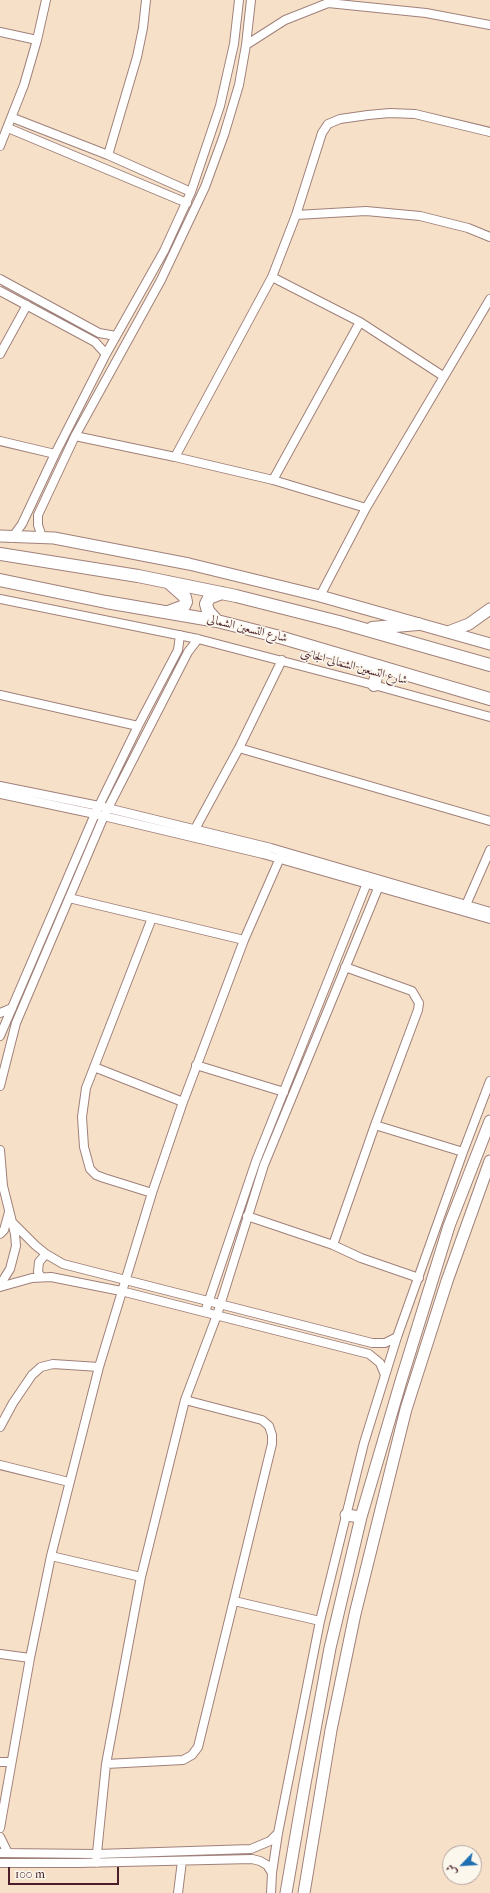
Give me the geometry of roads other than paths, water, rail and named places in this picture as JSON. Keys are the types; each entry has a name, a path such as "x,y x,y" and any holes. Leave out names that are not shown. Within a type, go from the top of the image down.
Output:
{"main road":[{"path":"0,554 168,582 222,593 364,629 490,666"},
{"name":"شارع التسعين الشمالى","path":"0,580 106,602 217,621 276,636 490,698"},
{"path":"168,582 186,600 184,606 168,612"},
{"path":"217,621 208,611 206,604 209,598 222,593"},
{"path":"364,629 418,624"},
{"path":"374,685 379,666"}],"street":[{"path":"0,146 13,118 37,40 46,0"},
{"path":"108,155 137,57 143,28 146,0"},
{"path":"12,538 22,524 55,454 106,354 164,251 187,203 220,106 234,44 239,0"},
{"path":"42,537 38,525 38,515 75,436 173,256 205,187 232,109 246,45 251,0"},
{"path":"246,45 285,20 326,2 426,13 490,25"},
{"path":"0,32 37,40"},
{"path":"220,106 232,109"},
{"path":"175,457 272,277 296,215 322,133 328,124 334,120 390,113 415,114 490,132"},
{"path":"13,118 108,155 191,192"},
{"path":"8,128 187,203"},
{"path":"296,215 366,211 420,216 468,228 490,237"},
{"path":"272,277 360,322 443,376"},
{"path":"0,279 99,333 116,336"},
{"path":"0,291 98,345 106,354"},
{"path":"320,596 366,508 490,299"},
{"path":"0,354 27,305"},
{"path":"273,480 360,322"},
{"path":"75,436 273,480 366,508"},
{"path":"0,441 55,454"},
{"path":"0,536 12,538 42,537 189,564 320,596 490,644"},
{"path":"0,608 1,599"},
{"name":"شارع التسعين الشمالى الجانبى","path":"1,599 198,639 282,660 490,717"},
{"path":"448,632 468,624 490,609"},
{"path":"0,1036 95,814 138,726 178,650 180,635"},
{"path":"0,1086 16,1024 104,816 188,652 198,639"},
{"path":"196,830 239,748 282,660"},
{"path":"0,696 138,726"},
{"path":"239,748 490,821"},
{"path":"0,793 99,806 271,848 367,883 490,920"},
{"path":"0,793 280,858 325,867 466,904 490,912"},
{"path":"466,904 490,850"},
{"path":"0,1828 30,1658 51,1556 98,1367 124,1279 196,1065 244,940 280,858"},
{"path":"205,1312 256,1161 367,883"},
{"path":"96,1863 106,1764 141,1577 185,1400 217,1315 264,1165 379,886"},
{"path":"69,898 244,940"},
{"path":"152,918 86,1088 82,1117 84,1147 90,1169 96,1175 152,1193"},
{"path":"333,1244 418,1010 419,1003 412,991 405,987 345,967"},
{"path":"0,1013 12,1008"},
{"path":"196,1065 284,1092"},
{"path":"94,1068 183,1102"},
{"path":"270,1893 278,1833 320,1621 364,1443 397,1337 490,1081"},
{"path":"286,1893 307,1769 330,1648 361,1517 449,1226 490,1121"},
{"path":"375,1125 463,1152"},
{"path":"0,1150 3,1186 15,1234 14,1258 10,1269 0,1286"},
{"path":"304,1893 320,1791 355,1614 406,1409 490,1161"},
{"path":"0,1234 4,1230 9,1212"},
{"path":"247,1216 333,1244 361,1258 419,1278"},
{"path":"13,1223 46,1254 63,1264 372,1343 385,1343 397,1337"},
{"path":"449,1226 457,1234 465,1232"},
{"path":"442,1250 448,1249 457,1255"},
{"path":"41,1277 38,1272 38,1262 46,1254"},
{"path":"0,1286 41,1277 60,1278 121,1291 369,1354 380,1362 385,1375"},
{"path":"0,1427 13,1403 32,1375 41,1367 53,1364 98,1367"},
{"path":"106,1764 183,1760 195,1752 202,1738 272,1444 272,1435 269,1426 262,1420 185,1400"},
{"path":"0,1465 69,1482"},
{"path":"346,1514 361,1517"},
{"path":"51,1556 141,1577"},
{"path":"234,1601 320,1621"},
{"path":"0,1654 30,1658"},
{"path":"0,1762 11,1762"},
{"path":"307,1769 317,1774 324,1771"},
{"path":"304,1789 310,1787 320,1791"},
{"path":"0,1837 4,1853 96,1854 251,1849 270,1841 278,1833"},
{"path":"0,1863 182,1862 252,1859 267,1865 272,1873"},
{"path":"178,1893 182,1862"}]}
